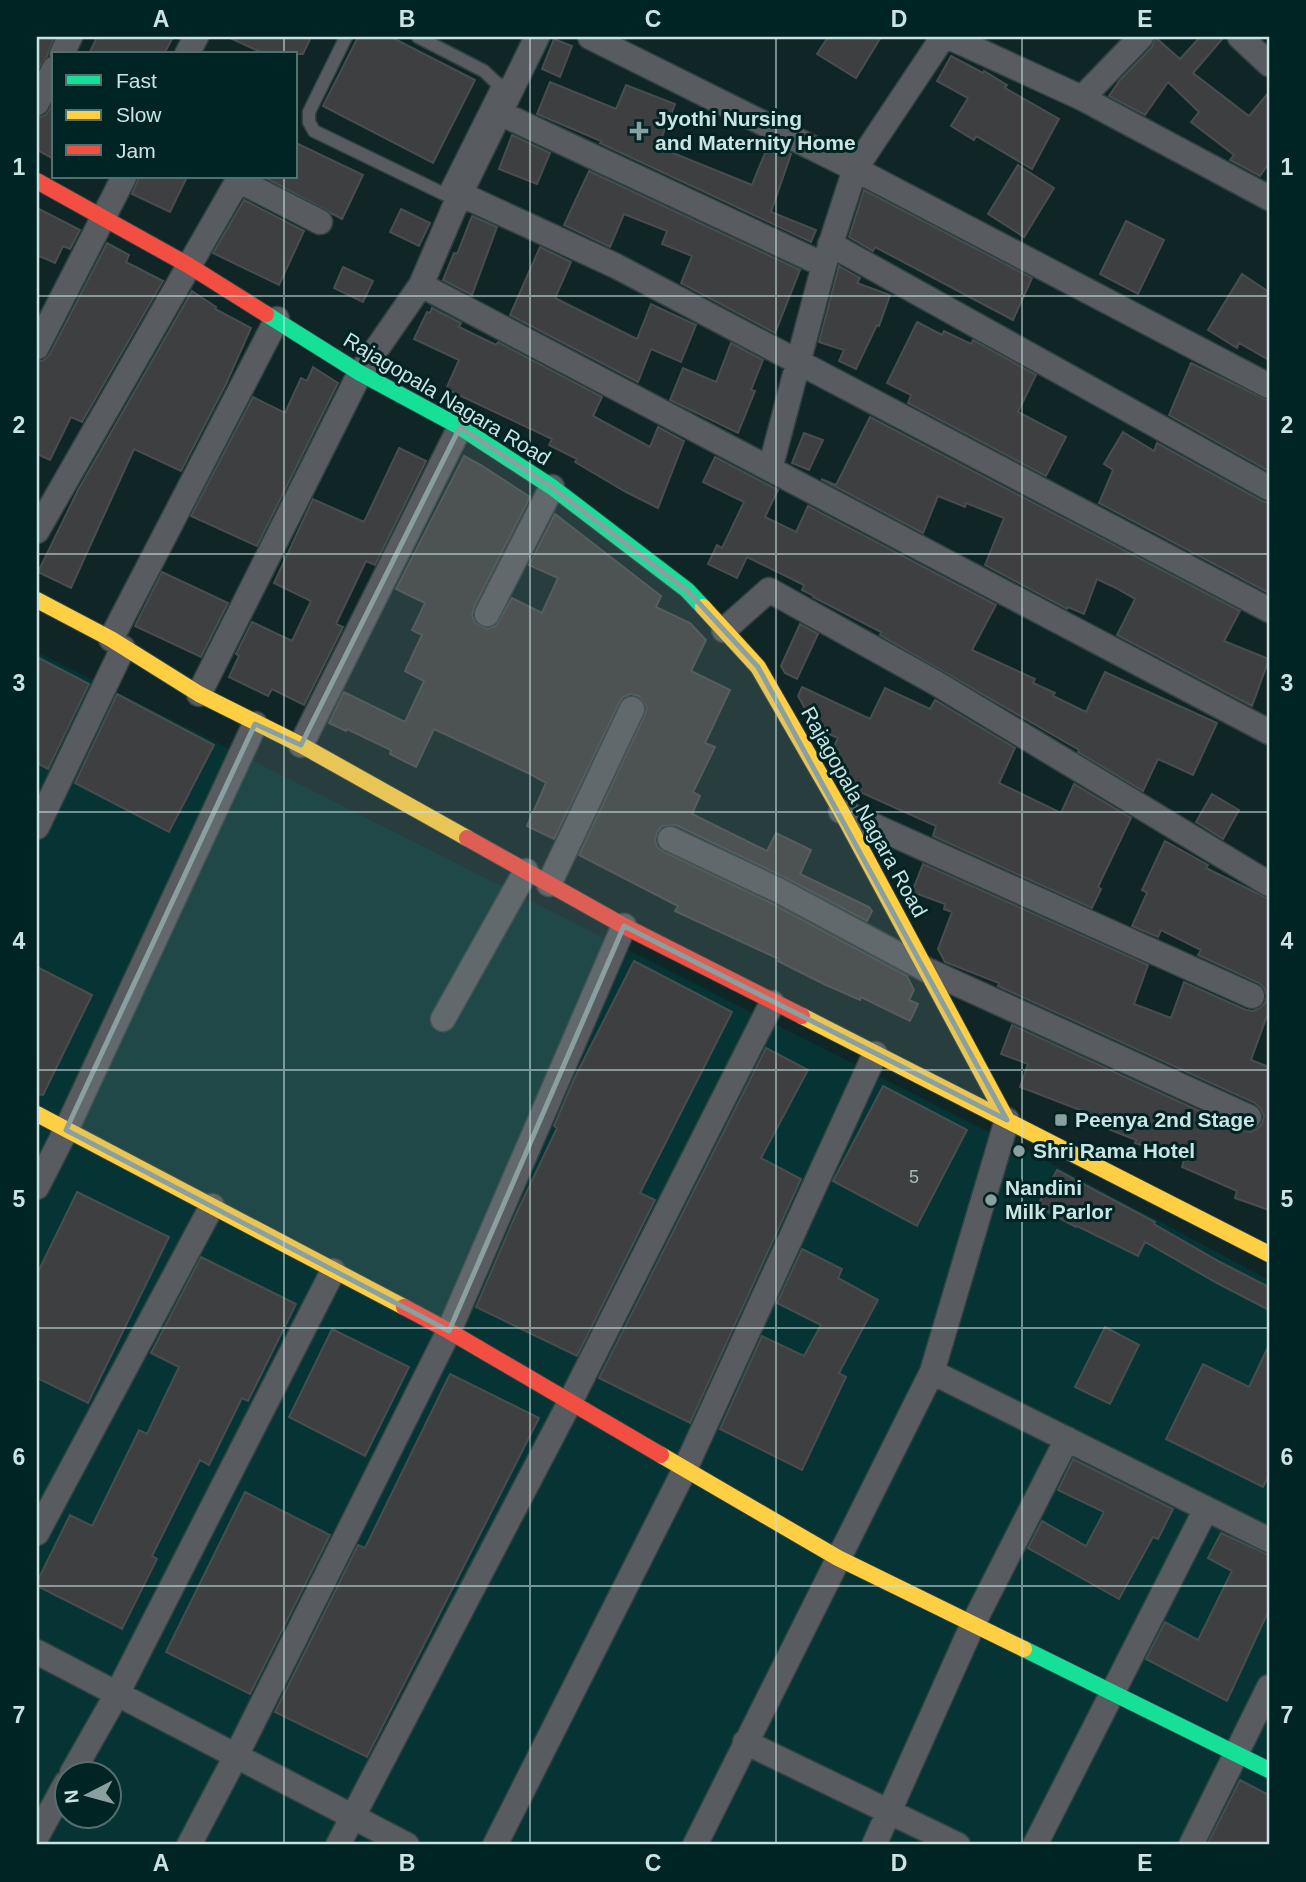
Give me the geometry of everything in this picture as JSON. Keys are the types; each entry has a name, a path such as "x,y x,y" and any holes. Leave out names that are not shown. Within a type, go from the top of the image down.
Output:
{"street":[{"path":"199,694 360,373 421,285 452,194 537,37"},
{"path":"590,37 855,169 1269,386"},
{"path":"769,469 827,254 855,169 943,37"},
{"path":"949,37 1083,98 1266,191"},
{"path":"1083,98 1141,37"},
{"path":"1240,37 1269,64"},
{"path":"37,103 52,73"},
{"path":"503,96 827,254 1269,488"},
{"path":"37,347 124,178"},
{"path":"37,531 239,178 320,222"},
{"name":"Rajagopala Nagara Road","path":"37,181 188,265 360,373 460,427 552,487 687,590 758,667 841,811 1007,1120"},
{"path":"452,194 615,266 1269,610"},
{"path":"421,285 1269,732"},
{"path":"37,827 117,644 277,320"},
{"path":"301,745 460,427"},
{"path":"487,614 552,487"},
{"path":"724,630 769,590 936,683 1269,884"},
{"path":"37,600 199,694 301,745 624,926 772,1003 1268,1249"},
{"path":"549,884 632,709"},
{"path":"37,1187 255,724"},
{"path":"841,811 1252,996"},
{"path":"670,839 778,890 926,970 1249,1117"},
{"path":"443,1019 526,871"},
{"path":"189,1845 449,1331 624,926"},
{"path":"338,1845 570,1402 772,1003"},
{"path":"495,1845 685,1469 874,1054"},
{"path":"37,1114 449,1331 838,1558 1269,1770"},
{"path":"695,1845 932,1372 1007,1120"},
{"path":"37,1533 212,1206"},
{"path":"80,1759 117,1694 333,1271"},
{"path":"932,1372 1269,1540"},
{"path":"874,1845 973,1624 1067,1439"},
{"path":"1035,1845 1206,1509"},
{"path":"37,1652 407,1845"},
{"path":"1191,1845 1269,1687"},
{"path":"745,1742 958,1845"},
{"path":"37,1836 52,1809"}],"lane":[{"path":"346,37 309,112 309,122 314,131 452,194"},
{"path":"418,37 484,71 503,96"}],"highlighted area":[{"path":"460,427 552,487 687,590 758,667 1007,1120 624,926 449,1331 66,1130 255,724 301,745"}],"shaded area":[{"path":"37,652 1041,1158 1269,1280 1269,1845 37,1845"}],"building":[{"path":"37,37 54,37 47,56 37,70"},
{"path":"97,37 173,37 165,52 90,52"},
{"path":"228,37 311,37 303,54 261,52"},
{"path":"358,37 391,37 475,80 433,163 323,106"},
{"path":"828,37 881,37 856,78 817,54"},
{"path":"1155,37 1180,59 1200,37 1224,37 1193,73 1249,116 1269,92 1269,163 1260,176 1230,160 1234,155 1191,122 1199,112 1168,82 1145,115 1109,96 1120,80 1152,47"},
{"path":"554,39 572,46 560,77 542,69"},
{"path":"951,56 983,73 984,71 1007,85 1005,88 1059,119 1032,169 976,136 974,140 951,126 968,98 937,81"},
{"path":"550,82 616,109 626,85 675,104 658,147 752,185 769,143 791,154 771,212 816,230 811,242 600,143 601,141 537,114"},
{"path":"52,105 52,158 37,150 37,118 46,115"},
{"path":"512,135 550,153 537,184 499,169"},
{"path":"298,144 363,175 342,219 266,178 298,178"},
{"path":"1018,165 1054,188 1024,237 988,214"},
{"path":"589,171 800,270 775,333 681,283 692,256 662,244 667,231 624,214 610,247 564,225"},
{"path":"139,178 187,178 170,212 132,194"},
{"path":"864,190 1032,278 1013,320 875,247 873,251 849,237"},
{"path":"244,200 304,231 279,285 213,253"},
{"path":"37,208 80,230 70,249 63,246 55,263 37,255"},
{"path":"401,209 430,223 419,246 390,232"},
{"path":"472,216 497,227 472,295 443,280"},
{"path":"1126,221 1164,240 1138,294 1100,274"},
{"path":"107,243 129,255 126,262 163,281 82,422 71,417 50,460 37,454 37,362 50,354"},
{"path":"540,247 571,262 555,298 637,339 651,304 696,325 681,362 651,349 638,382 510,315"},
{"path":"839,266 860,278 857,283 890,295 879,326 877,325 856,369 839,361 844,350 819,342"},
{"path":"343,267 373,281 363,302 334,288"},
{"path":"1242,274 1269,292 1269,360 1239,343 1237,348 1208,330"},
{"path":"192,291 216,307 215,309 251,328 226,384 181,471 134,449 71,588 38,572 78,490"},
{"path":"432,308 461,323 459,327 496,345 498,342 602,397 593,416 650,447 658,427 684,441 658,508 575,462 577,459 549,445 552,439 446,389 459,360 414,339 427,312 430,313"},
{"path":"917,322 942,335 944,331 971,344 973,340 1036,375 1018,412 1066,437 1046,476 908,403 911,395 887,383"},
{"path":"731,343 763,360 751,390 755,391 738,433 670,400 683,368 716,382"},
{"path":"1191,363 1269,401 1269,471 1169,415"},
{"path":"313,367 338,383 257,546 191,516 253,397 285,413 301,378 307,381"},
{"path":"870,417 1240,611 1224,641 1269,659 1252,706 1117,635 1135,599 1116,588 1097,579 1084,614 1068,607 1067,609 985,565 1004,518 966,503 965,507 938,496 923,533 821,479 836,485"},
{"path":"1123,432 1154,451 1157,443 1269,503 1269,593 1099,503 1113,470 1104,464"},
{"path":"804,433 823,440 809,470 792,463"},
{"path":"399,448 426,461 375,565 366,561 336,624 343,627 304,705 272,689 268,696 229,677 239,656 236,654 252,622 292,641 311,601 274,583 313,499 364,522"},
{"path":"464,456 530,497 474,607 472,615 475,623 487,629 496,626 512,598 542,613 558,578 529,565 555,514 661,596 656,607 690,623 706,640 691,671 730,690 705,743 715,747 693,792 700,796 692,814 767,851 776,833 811,850 800,874 869,907 872,911 867,921 676,825 662,826 655,840 657,847 771,903 907,976 914,990 909,1000 918,1004 910,1021 861,997 860,1000 826,985 778,961 779,959 675,911 678,906 579,855 645,715 647,707 639,696 630,694 623,697 619,703 554,839 527,826 546,783 528,773 434,729 416,767 390,754 391,750 329,723 344,692 405,722 424,681 405,671 422,635 412,630 425,603 396,589"},
{"path":"715,457 778,490 765,517 796,532 808,506 996,605 972,650 1035,679 1033,683 1055,693 1053,696 1086,712 1105,672 1217,723 1193,775 1158,759 1143,791 1078,752 1079,750 880,635 881,632 813,597 802,590 804,585 747,557 737,578 708,564 717,545 722,548 744,502 703,482"},
{"path":"162,572 228,603 201,657 135,626"},
{"path":"800,624 818,634 797,679 785,673 781,666"},
{"path":"37,657 89,684 48,769 37,763"},
{"path":"802,687 870,719 885,688 930,709 935,700 1015,748 999,783 1061,813 1074,784 1131,818 1098,887 1101,889 1092,908 933,836 936,826 851,788 831,753 838,738 816,728 798,696"},
{"path":"117,694 214,745 169,832 75,783"},
{"path":"1212,794 1239,810 1223,839 1196,822"},
{"path":"1165,841 1208,865 1206,868 1269,899 1269,1010 1251,1060 1269,1067 1269,1210 1235,1198 1237,1191 1182,1167 1184,1160 1135,1143 1136,1140 1103,1127 1106,1120 1020,1087 1028,1064 1001,1054 1012,1025 1243,1131 1257,1129 1264,1116 1255,1103 998,986 999,983 945,962 938,949 952,912 944,909 945,904 912,892 923,864 1148,965 1134,1004 1171,1018 1184,982 1246,1010 1260,1008 1267,995 1259,983 1198,955 1201,950 1161,930 1158,937 1132,926 1147,893 1142,890"},
{"path":"634,961 732,1012 640,1193 655,1200 577,1356 476,1307 557,1128 554,1126 574,1079"},
{"path":"37,967 92,995 43,1095 37,1094"},
{"path":"766,1048 808,1070 761,1158 801,1179 690,1423 599,1378"},
{"path":"883,1086 967,1130 917,1226 833,1181"},
{"path":"1057,1170 1269,1287 1269,1310 1145,1242 1138,1256 1037,1206"},
{"path":"77,1192 169,1237 88,1403 37,1378 37,1274"},
{"path":"802,1249 842,1269 838,1278 878,1300 839,1373 846,1377 802,1470 720,1429 762,1336 804,1356 821,1325 777,1303"},
{"path":"201,1257 296,1304 248,1401 242,1398 209,1465 200,1460 152,1556 157,1559 122,1629 37,1586 37,1582 70,1515 92,1526 139,1430 147,1434 179,1367 151,1353"},
{"path":"1105,1327 1139,1345 1110,1404 1075,1387"},
{"path":"332,1329 409,1367 365,1456 289,1417"},
{"path":"1269,1345 1269,1475 1263,1487 1166,1439 1203,1364 1249,1387"},
{"path":"450,1374 539,1418 367,1757 275,1712 358,1545 365,1548"},
{"path":"1073,1459 1173,1509 1158,1539 1153,1537 1119,1599 1028,1548 1042,1521 1086,1546 1104,1512 1058,1490"},
{"path":"245,1492 330,1535 250,1694 166,1652"},
{"path":"1221,1533 1269,1555 1269,1610 1227,1701 1146,1659 1165,1622 1198,1640 1232,1571 1208,1558"},
{"path":"1240,1780 1269,1795 1269,1845 1207,1845"}],"traffic: fast":[{"path":"266,314 360,373 460,427 552,487 687,590 703,607"},
{"path":"1024,1649 1269,1770"}],"traffic: slow":[{"path":"37,600 111,639 199,694 301,745 467,838"},
{"path":"703,607 758,667 841,811 1007,1120"},
{"path":"802,1016 1269,1254"},
{"path":"37,1114 404,1307"},
{"path":"661,1455 838,1558 1024,1649"}],"traffic: jam":[{"path":"37,181 188,265 266,314"},
{"path":"467,838 624,926 802,1016"},
{"path":"404,1307 661,1455"}],"place":[{"name":"Jyothi Nursing and Maternity Home","path":"639,131"},
{"name":"Peenya 2nd Stage","path":"1061,1120"},
{"name":"Shri Rama Hotel","path":"1019,1151"},
{"name":"Nandini Milk Parlor","path":"991,1200"}]}
